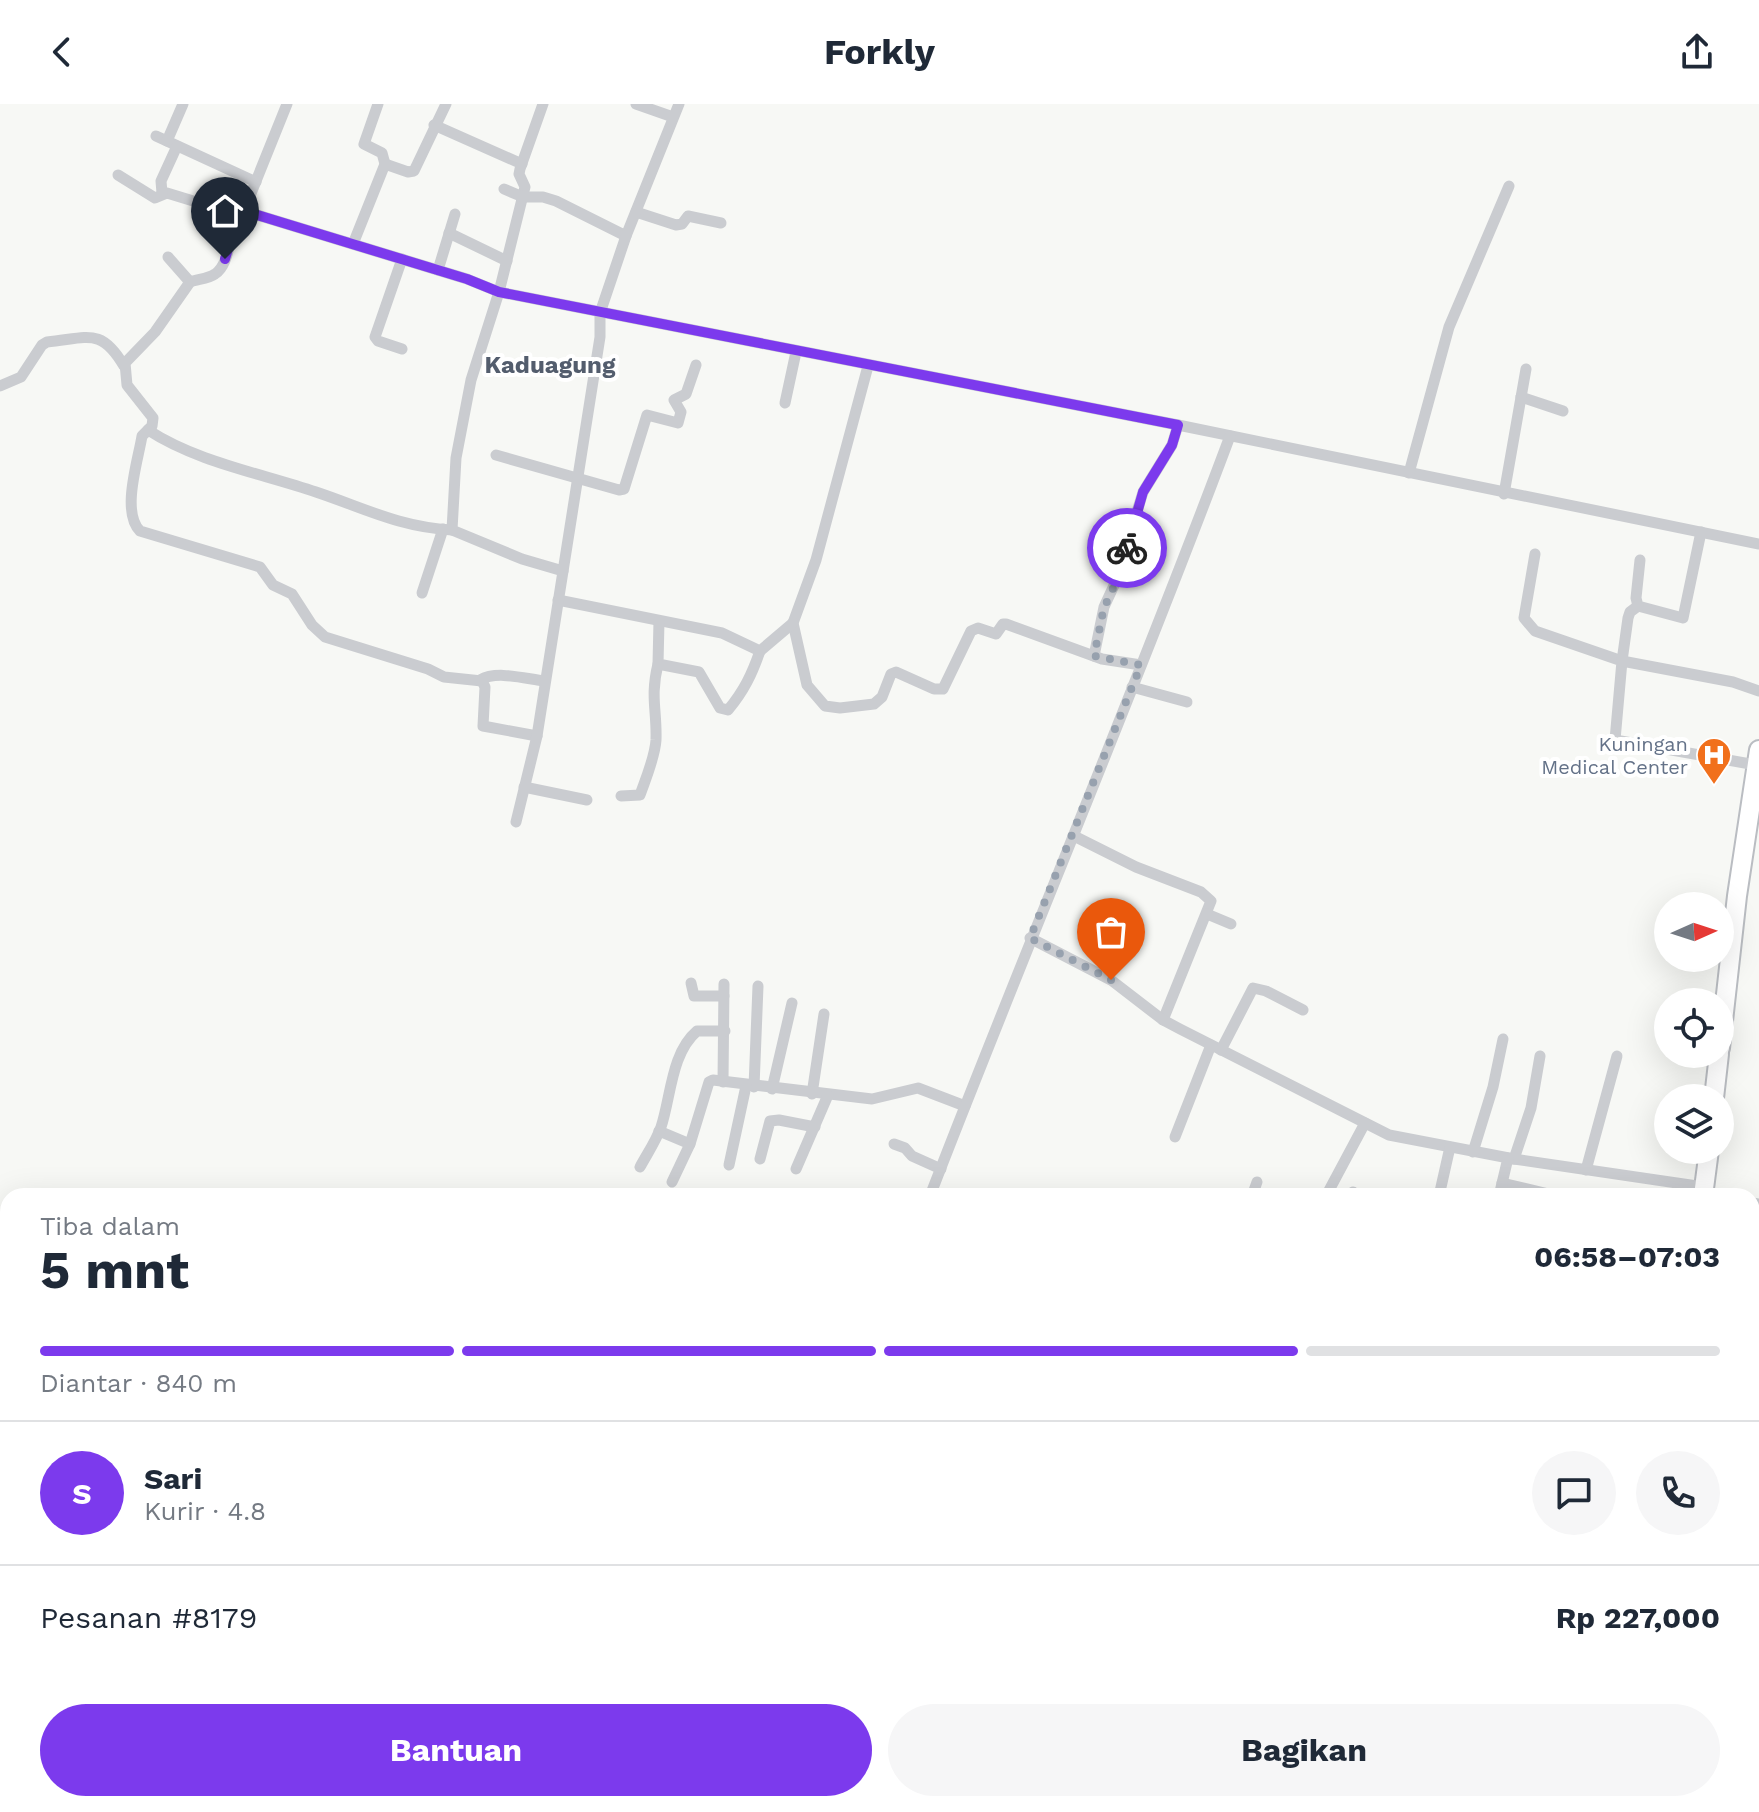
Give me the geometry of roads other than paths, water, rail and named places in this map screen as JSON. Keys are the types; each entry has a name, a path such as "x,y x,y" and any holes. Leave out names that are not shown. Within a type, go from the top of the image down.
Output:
{"main road":[{"path":"1728,988 1757,758"},
{"path":"1704,1188 1707,1164"}],"street":[{"path":"162,193 167,141 183,104"},
{"path":"124,366 155,332 190,282 212,277 220,271 287,104"},
{"path":"353,244 385,164 382,153 364,144 378,104"},
{"path":"385,164 414,171 446,104"},
{"path":"422,593 448,529 460,429 523,197 524,182 519,174 543,104"},
{"path":"636,104 673,117"},
{"path":"516,822 537,736 600,337 600,313 626,236 679,104"},
{"path":"434,125 522,164"},
{"path":"167,141 256,182"},
{"path":"118,175 153,197 162,193 242,213 438,270 499,292 1178,425 1759,544"},
{"path":"1409,473 1449,327 1509,186"},
{"path":"504,189 523,197 543,197 556,201 626,236"},
{"path":"636,212 676,225 682,224 688,216 721,223"},
{"path":"438,270 455,214"},
{"path":"449,233 507,261"},
{"path":"168,257 190,282"},
{"path":"402,259 375,337 378,341 402,349"},
{"path":"0,386 21,377 47,342 99,339 113,346 124,366 127,385 135,398 150,410 153,418 152,426 142,436 131,507 134,525 140,531 260,567 269,582 292,594 312,625 330,639 428,669 444,677 480,680 485,677 510,677 545,681"},
{"path":"785,403 796,352"},
{"path":"496,455 624,489 647,415 678,423 681,412 674,400 686,394 696,365"},
{"path":"658,664 699,672 720,708 728,710 751,678 760,651 793,623 816,560 868,366"},
{"path":"1504,494 1526,369"},
{"path":"1521,397 1563,411"},
{"path":"1094,656 1104,607 1116,581 1143,492 1172,445 1178,425"},
{"path":"148,430 207,457 392,521 448,529 522,559 563,571"},
{"path":"933,1188 1230,436"},
{"path":"1638,606 1683,618 1701,532"},
{"path":"1535,554 1524,618 1528,627 1622,661 1730,681 1759,691"},
{"path":"1638,606 1640,560"},
{"path":"558,600 722,633 760,651"},
{"path":"1638,606 1628,618 1615,740 1757,758"},
{"path":"621,796 640,795 654,751 656,738 652,687 658,664 659,621"},
{"path":"793,623 807,685 820,703 830,708 874,704 882,697 891,674 896,672 934,689 943,689 971,631 976,628 996,634 1003,624 1094,656 1141,665"},
{"path":"480,680 485,687 483,726 537,736"},
{"path":"1132,687 1187,702"},
{"path":"524,787 587,800"},
{"path":"1074,836 1136,867 1208,896 1211,901 1163,1020"},
{"path":"1207,914 1231,924"},
{"path":"1030,938 1111,980 1163,1020 1399,1138 1683,1188"},
{"path":"691,983 694,996 724,990 723,1082"},
{"path":"729,1165 750,1086 758,986"},
{"path":"1175,1137 1216,1048 1253,988 1262,989 1303,1010"},
{"path":"772,1089 792,1003"},
{"path":"812,1094 824,1014"},
{"path":"640,1167 659,1131 674,1075 691,1037 697,1031 725,1031"},
{"path":"1473,1152 1493,1087 1503,1039"},
{"path":"1501,1188 1531,1108 1540,1056"},
{"path":"1586,1170 1617,1056"},
{"path":"672,1182 690,1144 709,1082 872,1099 918,1088 965,1106"},
{"path":"796,1169 828,1095"},
{"path":"760,1159 770,1121 815,1127"},
{"path":"1330,1188 1365,1123"},
{"path":"659,1131 690,1144"},
{"path":"894,1144 941,1169"},
{"path":"1441,1188 1450,1147"},
{"path":"1255,1188 1257,1182"},
{"path":"1502,1183 1523,1188"}],"place":[{"name":"Kuningan Medical Center","path":"1714,786"}],"district":[{"name":"Kaduagung","path":"550,365"}]}
